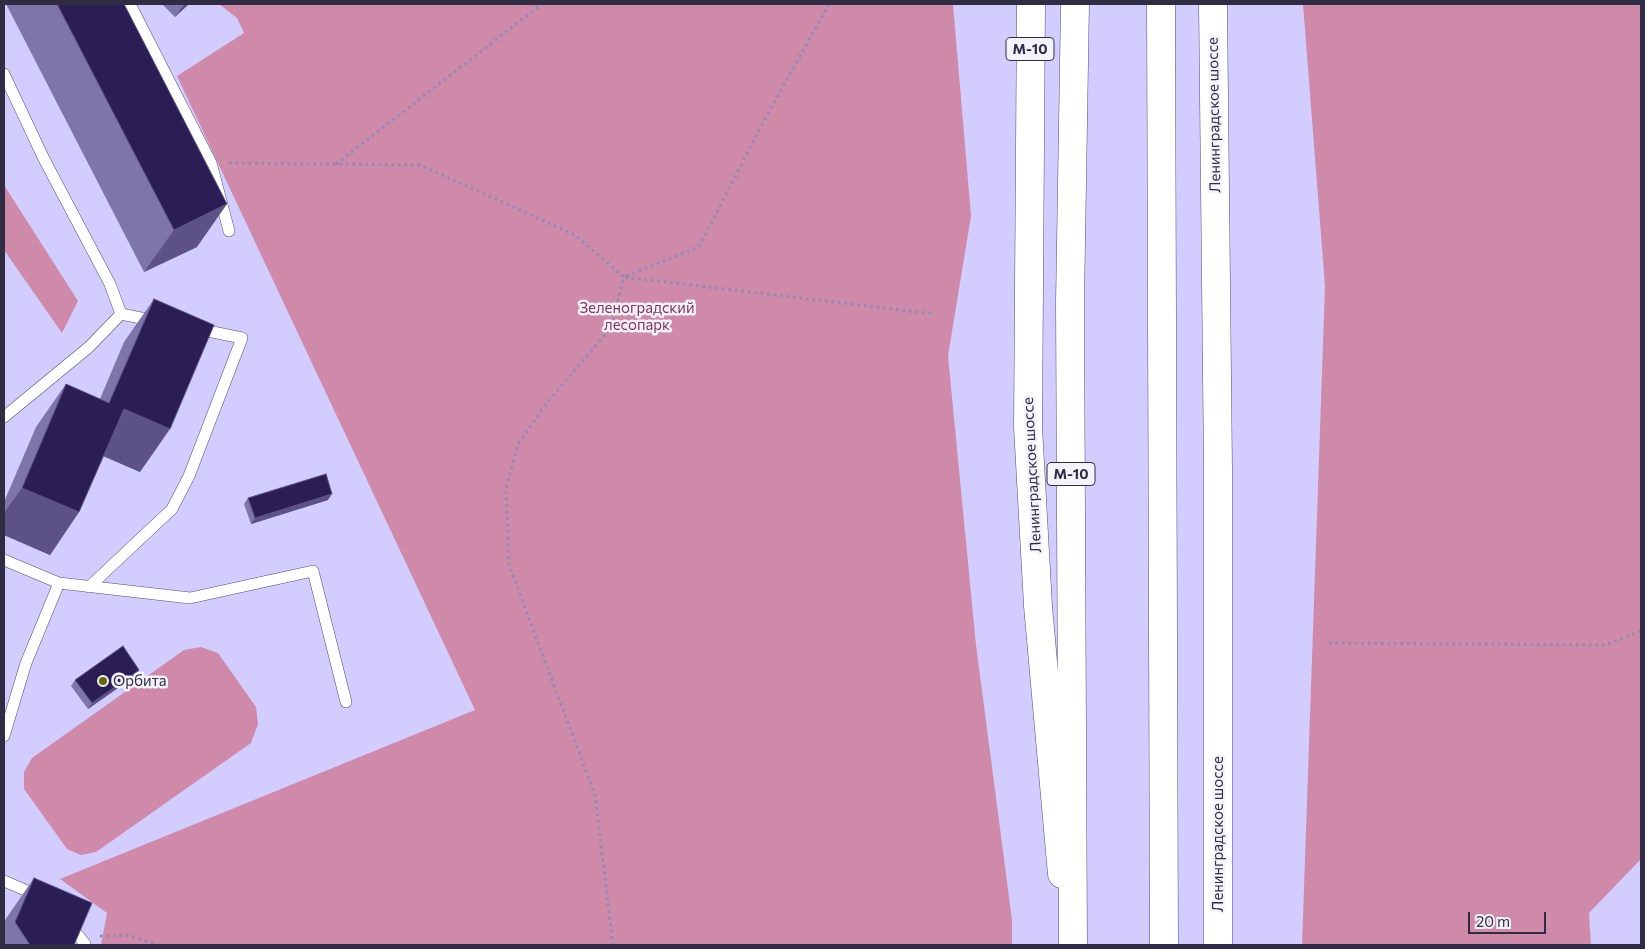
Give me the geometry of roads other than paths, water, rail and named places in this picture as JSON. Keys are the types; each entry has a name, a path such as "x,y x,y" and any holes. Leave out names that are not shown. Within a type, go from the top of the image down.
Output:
{"main road":[{"name":"Ленинградское шоссе","path":"1030,4 1028,427 1038,606 1069,945"},
{"name":"М-10","path":"1073,945 1070,302 1075,4"},
{"path":"1161,4 1164,945"},
{"name":"Ленинградское шоссе","path":"1213,4 1218,478 1218,945"}],"lane":[{"path":"130,4 211,163 229,231"},
{"path":"4,74 44,159 110,284 121,314"},
{"path":"121,314 167,323"},
{"path":"4,417 89,346 121,314"},
{"path":"89,587 172,509 189,476 242,338 186,327"},
{"path":"4,560 59,583 190,598 313,571 346,702"},
{"path":"4,736 26,663 59,583"},
{"path":"4,881 48,900"},
{"path":"61,915 82,941"}],"place":[{"name":"Орбита","path":"103,681"}],"park label":[{"name":"Зеленоградский лесопарк","path":"637,316"}]}
